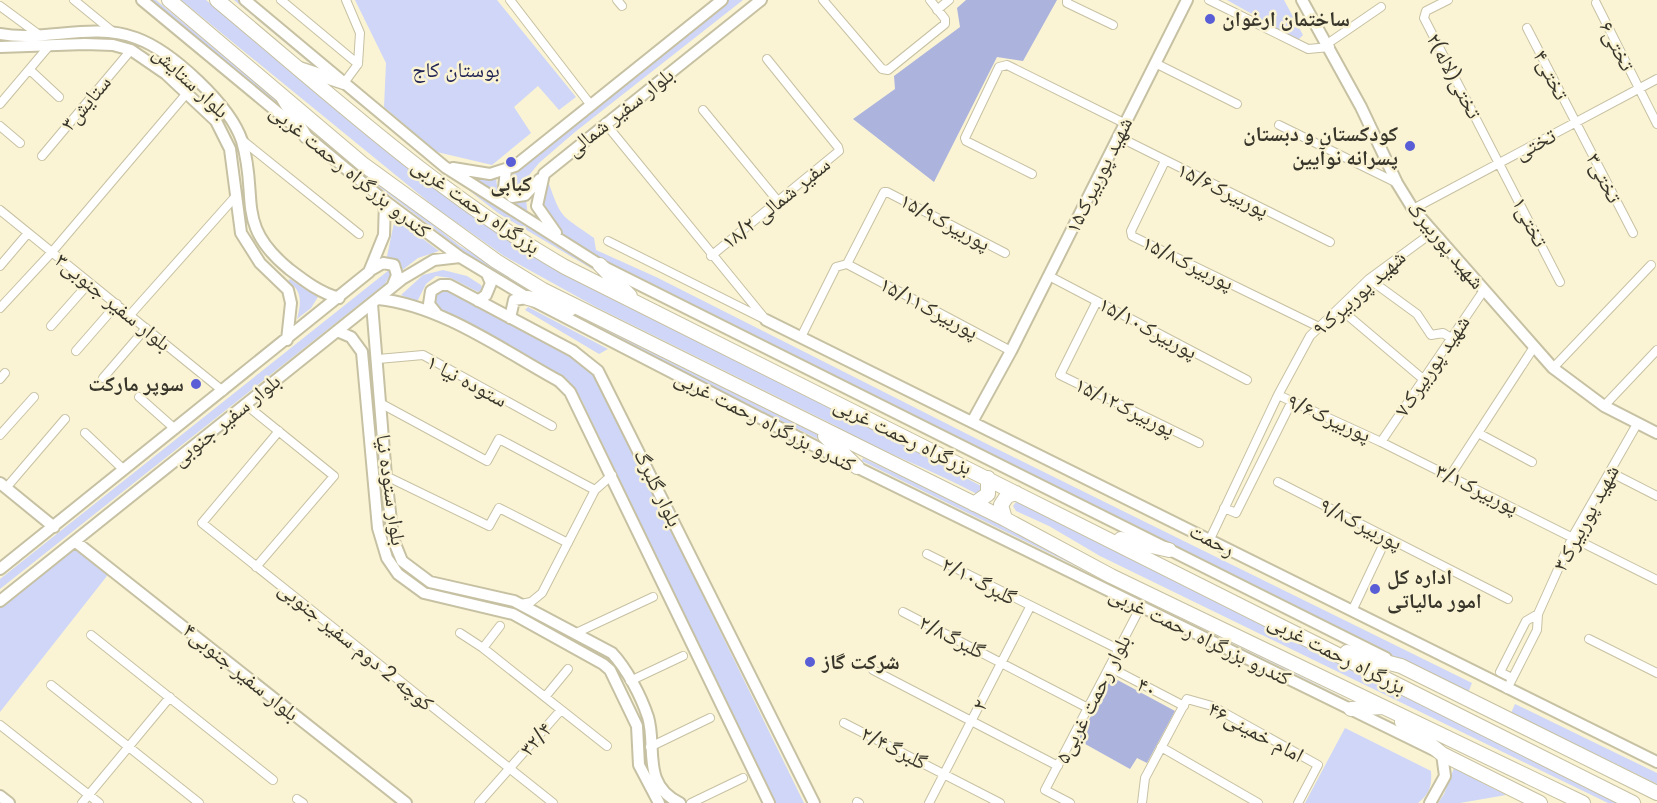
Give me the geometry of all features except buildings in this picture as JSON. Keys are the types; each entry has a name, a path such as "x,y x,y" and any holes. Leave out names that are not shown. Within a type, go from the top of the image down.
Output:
{"highway":[{"name":"بزرگراه رحمت غربی","path":"169,0 364,165 496,261 543,290 1005,519 1111,576 1583,803"},
{"name":"بزرگراه رحمت غربی","path":"217,0 296,67 453,193 517,239 638,304 1633,803"},
{"path":"600,265 638,304"},
{"path":"528,298 602,318"},
{"path":"815,426 857,467"},
{"path":"974,504 988,494 988,478"},
{"path":"1005,519 1001,505 1007,496 1016,493"},
{"path":"1098,533 1169,550"},
{"path":"1322,646 1401,666 1657,793"},
{"path":"1351,709 1383,707 1442,754 1540,803"}],"main road":[{"path":"296,67 344,82"},
{"path":"280,92 306,137"}],"street":[{"path":"74,0 112,31"},
{"name":"کندرو بزرگراه رحمت غربی","path":"142,0 385,201 460,257 528,298 605,340 857,467 1140,608 1442,754"},
{"path":"245,0 446,167 600,265 1401,666"},
{"path":"281,0 358,64"},
{"path":"344,82 358,64 360,33 346,0"},
{"path":"510,0 590,104"},
{"name":"بلوار سفیر شمالی","path":"718,1 506,170 504,188 512,197 525,195 544,174 605,123 761,0"},
{"path":"823,0 885,70 945,24 945,19 930,0"},
{"path":"937,10 949,0"},
{"path":"1067,0 1067,3 1113,25"},
{"name":"شهید پوربیرک۱۵","path":"972,422 1011,351 1186,0"},
{"path":"1209,0 1308,49 1328,46 1381,7"},
{"name":"۲تختی(لاله)","path":"1448,0 1426,11 1424,18 1500,163"},
{"name":"شهید پوربیرک","path":"1304,1 1397,183 1413,209 1553,368 1604,406 1657,433"},
{"name":"تختی۶","path":"1596,3 1657,124"},
{"path":"0,6 38,34"},
{"name":"تختی۴","path":"1527,28 1575,122"},
{"name":"بلوار ستایش","path":"0,34 112,31 153,46 228,114 241,139 256,231 273,256 317,291 339,298"},
{"name":"بلوار ستایش","path":"0,47 113,45 130,50 187,93 216,121 225,135 230,150 241,233 248,249 288,290 291,303 287,340"},
{"path":"0,104 49,46"},
{"path":"144,59 153,46"},
{"name":"ستایش۳","path":"42,156 130,50"},
{"name":"سفیر شمالی ۱۸/۲","path":"711,255 839,149 767,59"},
{"path":"1155,63 1237,104"},
{"path":"1032,174 964,138 1002,65 1007,65 1124,123"},
{"path":"30,70 59,97"},
{"name":"تختی","path":"1413,209 1657,79"},
{"path":"0,308 52,252 187,93"},
{"path":"703,110 777,200"},
{"name":"تختی۳","path":"1575,122 1633,233"},
{"path":"605,123 766,320"},
{"path":"1279,125 1397,183"},
{"path":"0,126 20,143"},
{"name":"پوربیرک۱۵/۶","path":"1118,136 1330,242"},
{"path":"241,139 359,234"},
{"name":"پوربیرک۱۵/۸","path":"1165,161 1131,231 1132,236 1318,327"},
{"name":"تختی۱","path":"1500,163 1560,282"},
{"path":"446,167 490,174 506,170"},
{"path":"544,174 537,206 548,225 567,244"},
{"name":"پوربیرک۱۵/۹","path":"848,264 884,192 1005,253"},
{"path":"130,315 235,197"},
{"name":"بلوار سفیر جنوبی","path":"0,569 369,272 384,236 385,201"},
{"name":"بلوار سفیر جنوبی۳","path":"1,214 52,252 223,391"},
{"name":"شهید پوربیرک۹","path":"1210,539 1278,395 1310,336 1369,279 1433,232"},
{"path":"0,266 28,233"},
{"path":"608,241 766,320"},
{"name":"بلوار سفیر جنوبی","path":"0,601 423,264 445,258 460,257"},
{"path":"369,272 383,263 394,266 397,275 392,288"},
{"path":"801,337 836,267 848,264"},
{"name":"پوربیرک۱۵/۱۱","path":"848,264 1011,351"},
{"path":"1553,368 1651,265"},
{"path":"279,280 290,275 290,270"},
{"path":"478,301 489,291 491,284 486,273"},
{"name":"پوربیرک۱۵/۱۰","path":"1049,276 1247,380"},
{"path":"1369,279 1418,314 1431,335 1443,333 1451,338"},
{"path":"51,326 89,283"},
{"name":"بلوار گلبرگ","path":"437,314 429,304 431,291 441,285 449,285 584,357 598,371 608,386 814,803"},
{"name":"شهید پوربیرک۷","path":"1381,441 1484,290"},
{"path":"510,318 514,300 528,298"},
{"name":"بلوار گلبرگ","path":"375,302 397,301 437,314 565,386 612,475 770,803"},
{"name":"پوربیرک۱۵/۱۲","path":"1096,301 1060,375 1199,443"},
{"name":"بلوار ستوده نیا","path":"375,302 386,476 393,539 402,561 415,573 430,582 520,604 612,653 620,662 648,717 651,765 664,790 680,803"},
{"path":"76,351 117,304"},
{"path":"1339,308 1423,379"},
{"name":"رحمت","path":"766,320 1352,611 1509,684 1656,758"},
{"path":"104,378 146,328"},
{"path":"337,331 351,337 363,352 369,344 377,353"},
{"path":"1449,476 1534,347"},
{"path":"1604,406 1657,350"},
{"name":"بلوار ستوده نیا","path":"363,352 378,528 387,558 398,574 424,592 513,614 610,670 637,726 639,765 659,803"},
{"name":"ستوده نیا ۱","path":"377,353 423,355 552,426"},
{"name":"پوربیرک۹/۶","path":"1278,395 1381,441"},
{"path":"0,435 34,397"},
{"path":"139,397 174,429"},
{"path":"1224,508 1236,513 1292,401"},
{"path":"380,403 488,461 499,439 595,490"},
{"path":"245,404 334,476 256,567"},
{"path":"54,527 3,486 65,419"},
{"name":"شهید پوربیرک۳","path":"1538,614 1573,536 1637,424"},
{"name":"کوچه 2 دوم سفیر جنوبی","path":"279,431 202,522 553,803"},
{"path":"1478,433 1532,462"},
{"path":"85,434 124,470"},
{"name":"پوربیرک۳/۱","path":"1381,441 1657,580"},
{"path":"1610,472 1657,496"},
{"path":"520,604 531,602 542,593 595,490 612,475"},
{"path":"386,476 489,526 499,508 568,543"},
{"name":"پوربیرک۹/۸","path":"1278,482 1508,599"},
{"path":"1352,611 1387,537"},
{"name":"بلوار سفیر جنوبی۴","path":"76,542 406,803"},
{"name":"گلبرگ۲/۱۰","path":"927,554 1030,607 1119,649"},
{"path":"576,633 653,597"},
{"name":"۲","path":"928,803 1030,607"},
{"name":"بلوار رحمت غربی۵","path":"1070,803 1045,790 1140,608"},
{"name":"گلبرگ۲/۸","path":"903,612 1088,708"},
{"path":"1538,614 1537,630 1509,684 1500,672 1526,621 1538,614"},
{"path":"483,648 500,626"},
{"path":"460,633 483,648 607,746"},
{"path":"92,635 273,780"},
{"path":"1589,639 1657,673"},
{"path":"630,681 683,656"},
{"name":"۴۰","path":"1109,667 1186,703"},
{"path":"545,697 568,669"},
{"path":"873,670 1058,766"},
{"path":"51,685 199,803"},
{"path":"82,803 170,697"},
{"path":"1142,803 1145,778 1186,703"},
{"name":"امام خمینی۴۶","path":"1186,703 1212,706 1318,765 1298,803"},
{"name":"۳۲/۴","path":"480,803 561,710"},
{"path":"650,747 710,718"},
{"name":"گلبرگ۲/۴","path":"844,723 1000,803"},
{"path":"0,725 99,803"},
{"path":"1161,747 1258,803"},
{"path":"1430,803 1445,776 1442,754"},
{"path":"691,803 743,778"},
{"path":"0,796 9,803"}],"green space":[{"path":"149,0 156,0 284,106 289,115"},
{"path":"181,0 206,0 374,140 484,224 985,488 979,495 870,444 596,307 504,256 436,208"},
{"path":"234,0 239,0 327,73 318,70"},
{"name":"بوستان کاج","path":"355,0 497,0 576,97 559,110 538,86 514,107 531,133 492,165 437,152 384,107 386,63"},
{"path":"729,0 743,0 575,132 539,163 518,189 507,185 508,178"},
{"path":"1227,0 1284,0 1303,35 1298,40"},
{"path":"350,97 355,97 494,206 597,268 599,273 498,213"},
{"path":"314,137 322,137 460,246 554,300 528,292 463,251"},
{"path":"496,178 497,186 506,199 526,199 528,218 472,179"},
{"path":"548,181 556,203 564,216 594,238 596,250 656,277 989,445 1472,683 1468,693 615,270 571,241 551,221 545,210 543,199"},
{"path":"395,218 439,251 418,258 401,271 386,261"},
{"path":"389,270 392,272 385,284 0,589 0,579"},
{"path":"443,270 467,276 481,285 483,290 478,292 451,278 436,276 426,284 417,302 401,295 423,275"},
{"path":"290,279 318,297 311,308 297,319 300,298 296,289 288,281"},
{"path":"446,288 571,354 594,373 804,803 775,803 581,399 570,386 439,312 434,301 435,295"},
{"path":"528,307 608,349 599,354 525,310"},
{"path":"571,316 586,320 818,435 828,444"},
{"path":"863,458 965,506 1356,704 862,461"},
{"path":"1016,502 1624,803 1608,803 1100,556 1049,526 1016,511 1013,506"},
{"path":"76,542 114,567 0,712 0,607"},
{"path":"1515,704 1657,773 1657,784 1511,713"},
{"path":"1345,728 1431,771 1430,785 1425,796 1418,803 1305,803"},
{"path":"1454,768 1506,795 1460,803 1438,803"}],"shaded area":[{"path":"966,0 1057,0 1023,61 997,57 934,182 853,119 895,89 894,76 960,27 957,8"},
{"path":"1112,677 1175,711 1147,763 1137,758 1130,769 1078,740"}],"place":[{"name":"ساختمان ارغوان","path":"1210,19"},
{"name":"کودکستان و دبستان پسرانه نوآیین","path":"1410,146"},
{"name":"کبابی","path":"511,162"},
{"name":"سوپر مارکت","path":"196,384"},
{"name":"اداره کل امور مالیاتی","path":"1375,589"},
{"name":"شرکت گاز","path":"810,662"}]}
